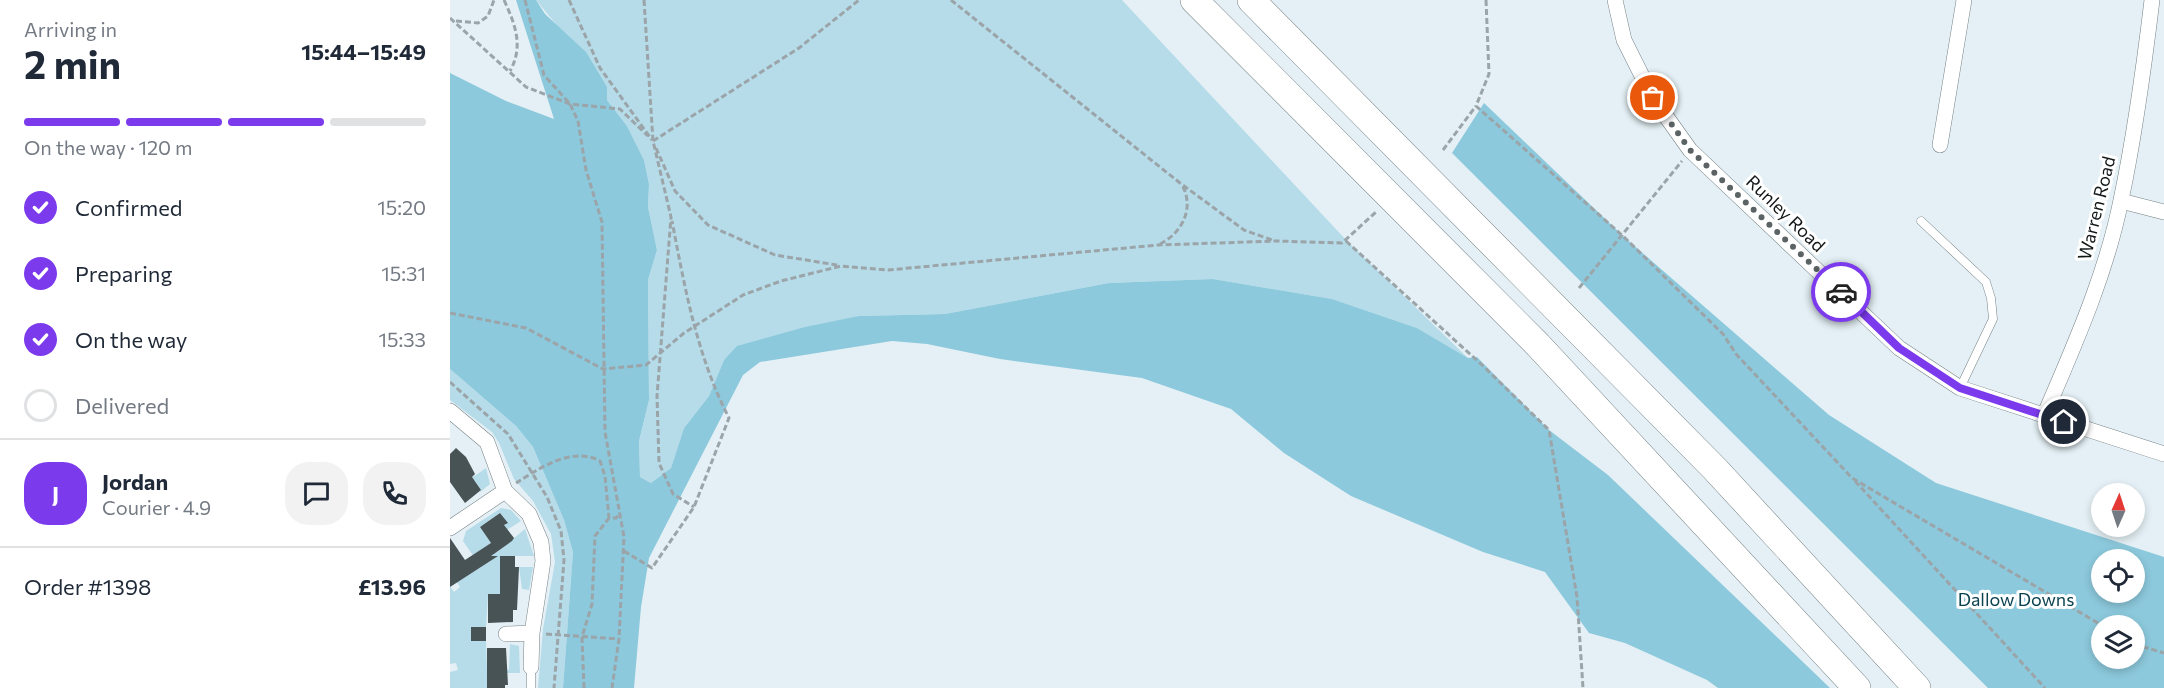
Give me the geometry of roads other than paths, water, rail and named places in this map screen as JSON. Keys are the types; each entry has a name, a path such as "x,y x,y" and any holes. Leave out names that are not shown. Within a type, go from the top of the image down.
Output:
{"highway":[{"path":"1194,0 1538,345 1857,688"},
{"path":"1251,0 1715,469 1917,688"}],"street":[{"name":"Runley Road","path":"1615,0 1624,40 1653,98 1690,150 1899,348 1960,388 2164,454"},
{"path":"1940,145 1964,0"},
{"name":"Warren Road","path":"2044,416 2079,335 2121,201 2144,72 2152,0"},
{"path":"2121,201 2164,212"},
{"path":"450,411 487,442 505,491 529,514 541,542 542,566 532,633 531,667"},
{"path":"450,528 505,491"},
{"path":"506,634 532,633"}],"lane":[{"path":"1920,221 1986,282 1991,298 1993,319 1960,388"},
{"path":"531,667 531,688"}],"park label":[{"name":"Dallow Downs","path":"2016,599"}]}
